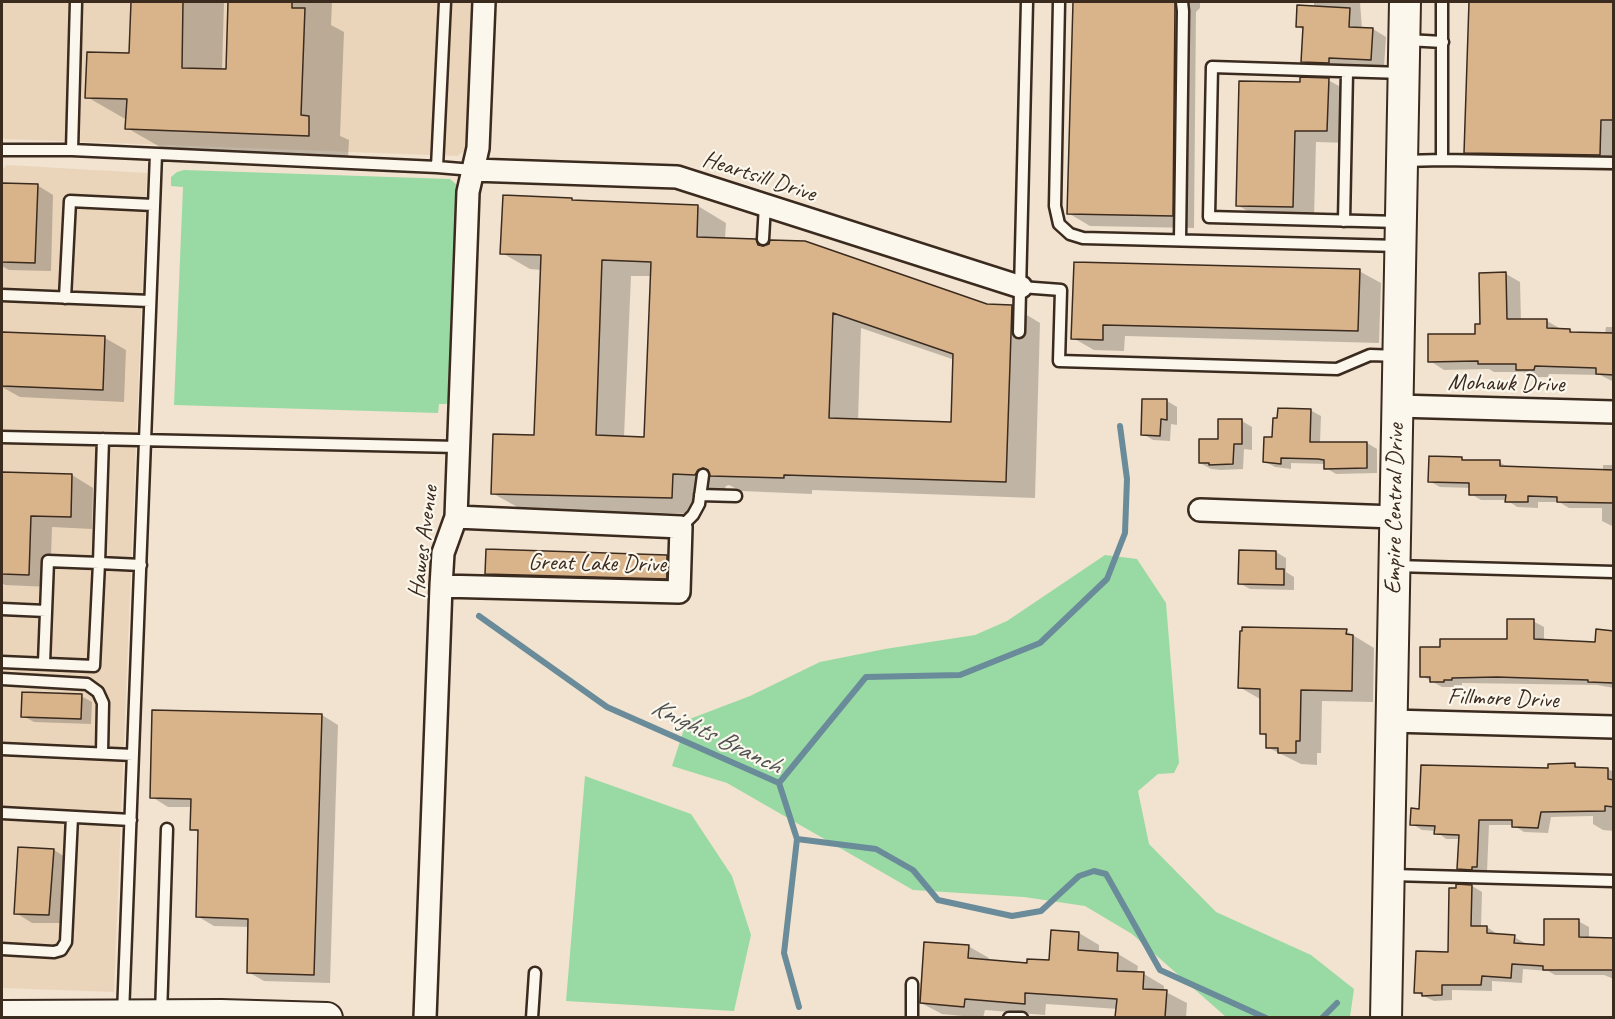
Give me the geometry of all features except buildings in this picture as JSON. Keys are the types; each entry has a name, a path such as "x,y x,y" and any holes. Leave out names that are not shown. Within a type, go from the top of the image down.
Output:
{"street":[{"name":"Hawes Avenue","path":"425,1017 441,586 443,553 456,517 468,192 477,148 484,2"},
{"name":"Empire Central Drive","path":"1386,1017 1405,2"},
{"name":"Heartsill Drive","path":"472,170 677,177 1021,287"},
{"name":"Mohawk Drive","path":"1397,406 1614,412"},
{"path":"1200,510 1395,517"},
{"name":"Great Lake Drive","path":"441,586 679,592 681,527 456,517"},
{"name":"Fillmore Drive","path":"1391,721 1614,728"},
{"path":"2,1016 327,1017"}],"lane":[{"path":"72,150 76,2"},
{"path":"437,167 445,2"},
{"path":"1019,332 1027,2"},
{"path":"1059,2 1055,206 1059,224 1070,234 1083,238 1180,240 1400,234"},
{"path":"1180,240 1184,10 1182,2"},
{"path":"1442,2 1442,160"},
{"path":"1404,40 1443,42"},
{"path":"1400,234 1344,221 1209,217 1212,67 1403,74"},
{"path":"1344,221 1347,72"},
{"path":"2,150 72,150 472,170"},
{"path":"123,1015 156,154"},
{"path":"1401,161 1614,163"},
{"path":"65,298 70,201 153,205"},
{"path":"762,239 765,205"},
{"path":"1021,287 1061,290 1059,361 1337,369 1370,356 1398,357"},
{"path":"2,295 150,302"},
{"path":"2,436 458,447"},
{"path":"2,663 94,666 103,439"},
{"path":"681,527 693,515 699,504 703,475"},
{"path":"700,495 736,496"},
{"path":"44,663 48,561 141,565"},
{"path":"1394,566 1614,572"},
{"path":"2,609 46,611"},
{"path":"2,679 87,684 98,692 103,703 102,753"},
{"path":"2,749 133,755"},
{"path":"2,813 132,820"},
{"path":"2,949 61,951 66,942 72,817"},
{"path":"167,829 173,1016"},
{"path":"1389,875 1614,881"},
{"path":"531,1017 535,973"},
{"path":"912,984 912,1017"},
{"path":"1010,1017 1022,1017"}],"shaded area":[{"path":"2,2 474,2 466,150 457,156 5,139 2,137"},
{"path":"7,165 147,173 114,992 2,988 2,170"}],"green space":[{"path":"184,170 450,179 457,185 461,195 452,399 446,404 439,404 438,413 174,405 183,187 171,186 171,177"},
{"path":"1105,555 1137,559 1166,603 1179,763 1174,773 1158,774 1138,791 1149,844 1216,912 1311,955 1354,989 1350,1017 1226,1017 1132,934 1085,906 1024,897 913,890 727,783 672,766 687,720 750,696 820,662 975,635 1007,621"},
{"path":"585,776 691,814 732,876 751,935 734,1011 566,1001"}],"waterway":[{"path":"779,783 866,677 960,675 1040,643 1107,579 1125,533 1127,479 1120,426"},
{"name":"Knights Branch","path":"479,616 607,707 779,783 797,839 784,953 799,1007"},
{"path":"797,839 876,849 913,870 938,900 1012,916 1041,911 1079,876 1094,871 1106,874 1160,970 1266,1018"},
{"path":"1322,1018 1337,1003"}]}
